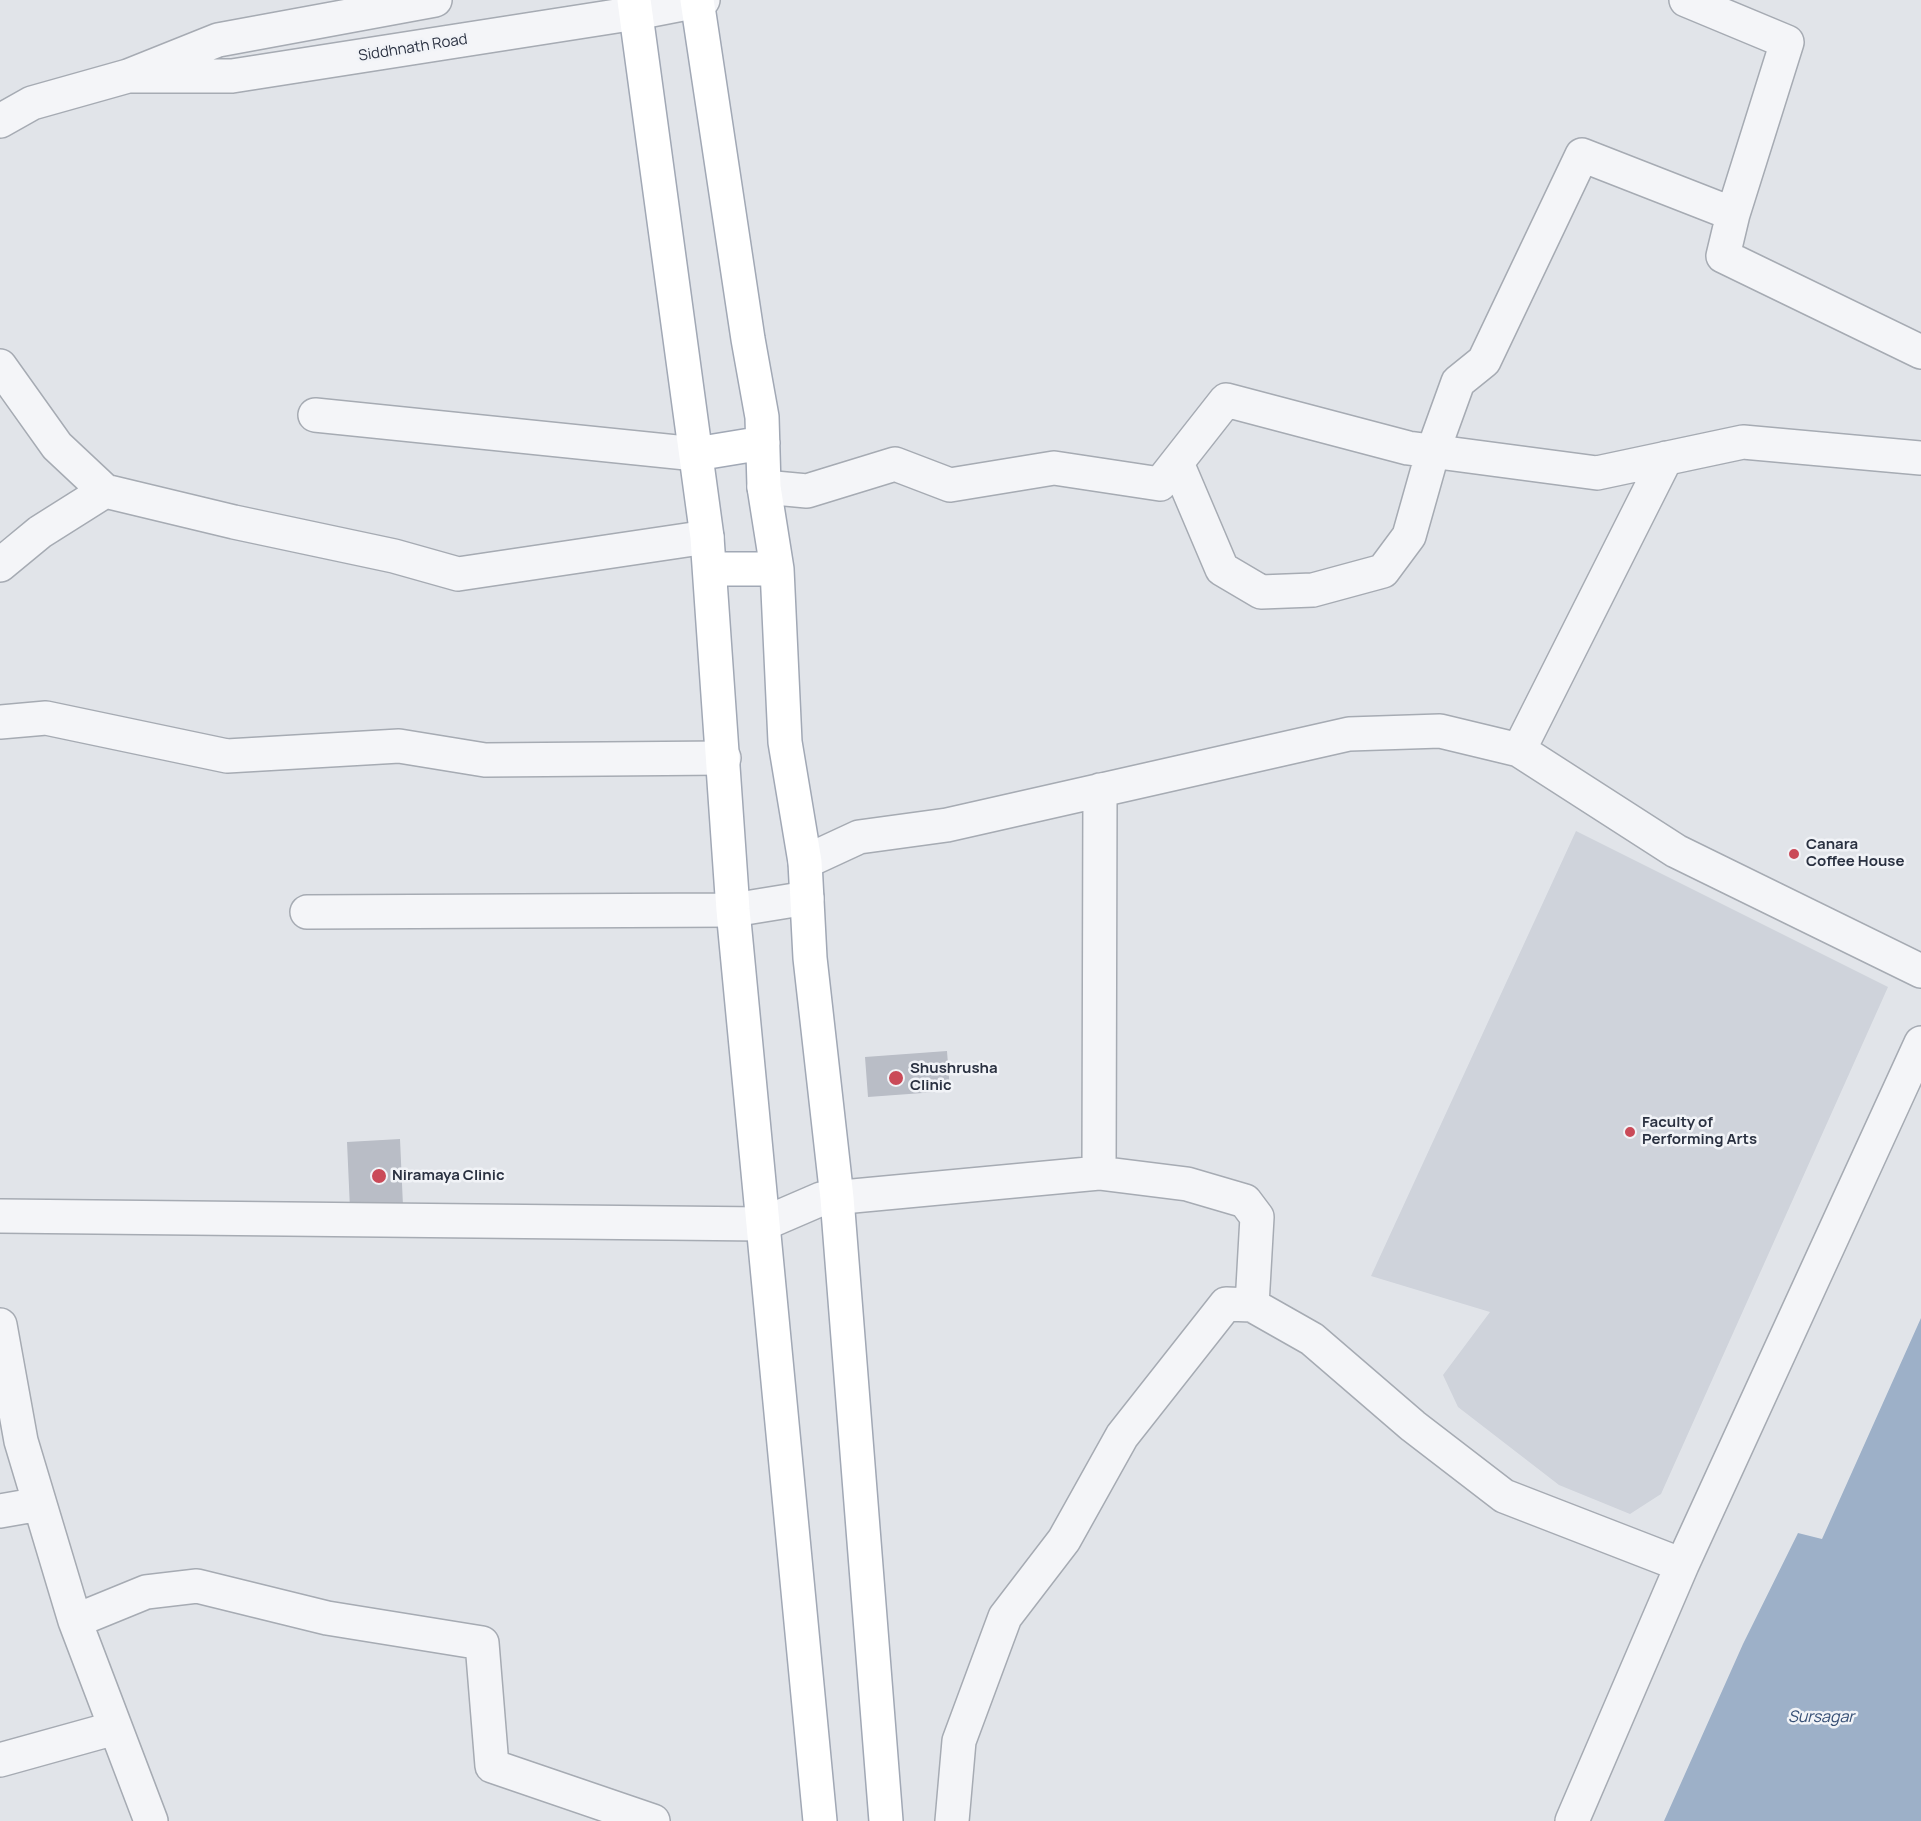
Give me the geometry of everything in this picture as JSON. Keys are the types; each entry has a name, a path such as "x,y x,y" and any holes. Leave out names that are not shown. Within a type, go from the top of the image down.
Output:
{"main road":[{"path":"699,1 748,339 762,417 764,487 777,569 785,742 805,862 810,958 837,1198 886,1821"},
{"path":"635,7 708,553 733,910 820,1821"},
{"path":"696,454 763,443"},
{"path":"708,553 777,569"}],"street":[{"name":"Siddhnath Road","path":"0,121 32,103 128,76 218,40 435,0"},
{"path":"1686,0 1787,42 1733,214 1723,256 1921,352"},
{"name":"Siddhnath Road","path":"128,76 232,76 635,7 699,1"},
{"path":"1177,463 1222,569 1261,592 1313,590 1383,571 1409,536 1433,451 1458,382 1484,361 1582,155 1733,214"},
{"path":"0,366 57,446 105,491 234,522 394,556 458,574 708,553"},
{"path":"764,487 807,490 895,464 950,485 1054,468 1160,484 1226,400 1408,448 1597,473 1743,442 1921,458"},
{"path":"315,416 696,454"},
{"path":"1519,750 1666,458"},
{"path":"0,565 40,532 105,491"},
{"path":"0,722 46,718 227,756 399,746 485,760 724,758"},
{"path":"805,862 859,837 947,825 1349,734 1440,731 1519,750 1676,851 1921,971"},
{"path":"1099,1173 1100,790"},
{"path":"308,912 733,910 807,898"},
{"path":"1572,1821 1682,1566 1921,1043"},
{"path":"0,1216 763,1224 821,1199 1099,1173 1187,1184 1245,1201 1257,1216 1252,1305"},
{"path":"952,1821 959,1742 1005,1617 1064,1540 1122,1436 1226,1304 1252,1305 1312,1339 1413,1426 1504,1496 1682,1566"},
{"path":"0,1324 21,1441 75,1622 151,1821"},
{"path":"0,1511 40,1504"},
{"path":"75,1622 147,1592 198,1586 327,1618 482,1643 492,1766 652,1821"},
{"path":"0,1760 115,1728"}],"shaded area":[{"name":"Faculty of Performing Arts","path":"1576,831 1888,987 1661,1494 1630,1514 1559,1485 1458,1407 1443,1375 1490,1312 1371,1276"}],"water":[{"name":"Sursagar","path":"1921,1318 1921,1821 1664,1821 1743,1644 1798,1533 1822,1539"}],"building":[{"path":"947,1051 950,1091 868,1097 865,1057"},
{"path":"400,1139 403,1206 350,1209 347,1142"}],"place":[{"name":"Canara Coffee House","path":"1794,854"},
{"name":"Shushrusha Clinic","path":"896,1078"},
{"name":"Faculty of Performing Arts","path":"1630,1132"},
{"name":"Niramaya Clinic","path":"379,1176"}]}
